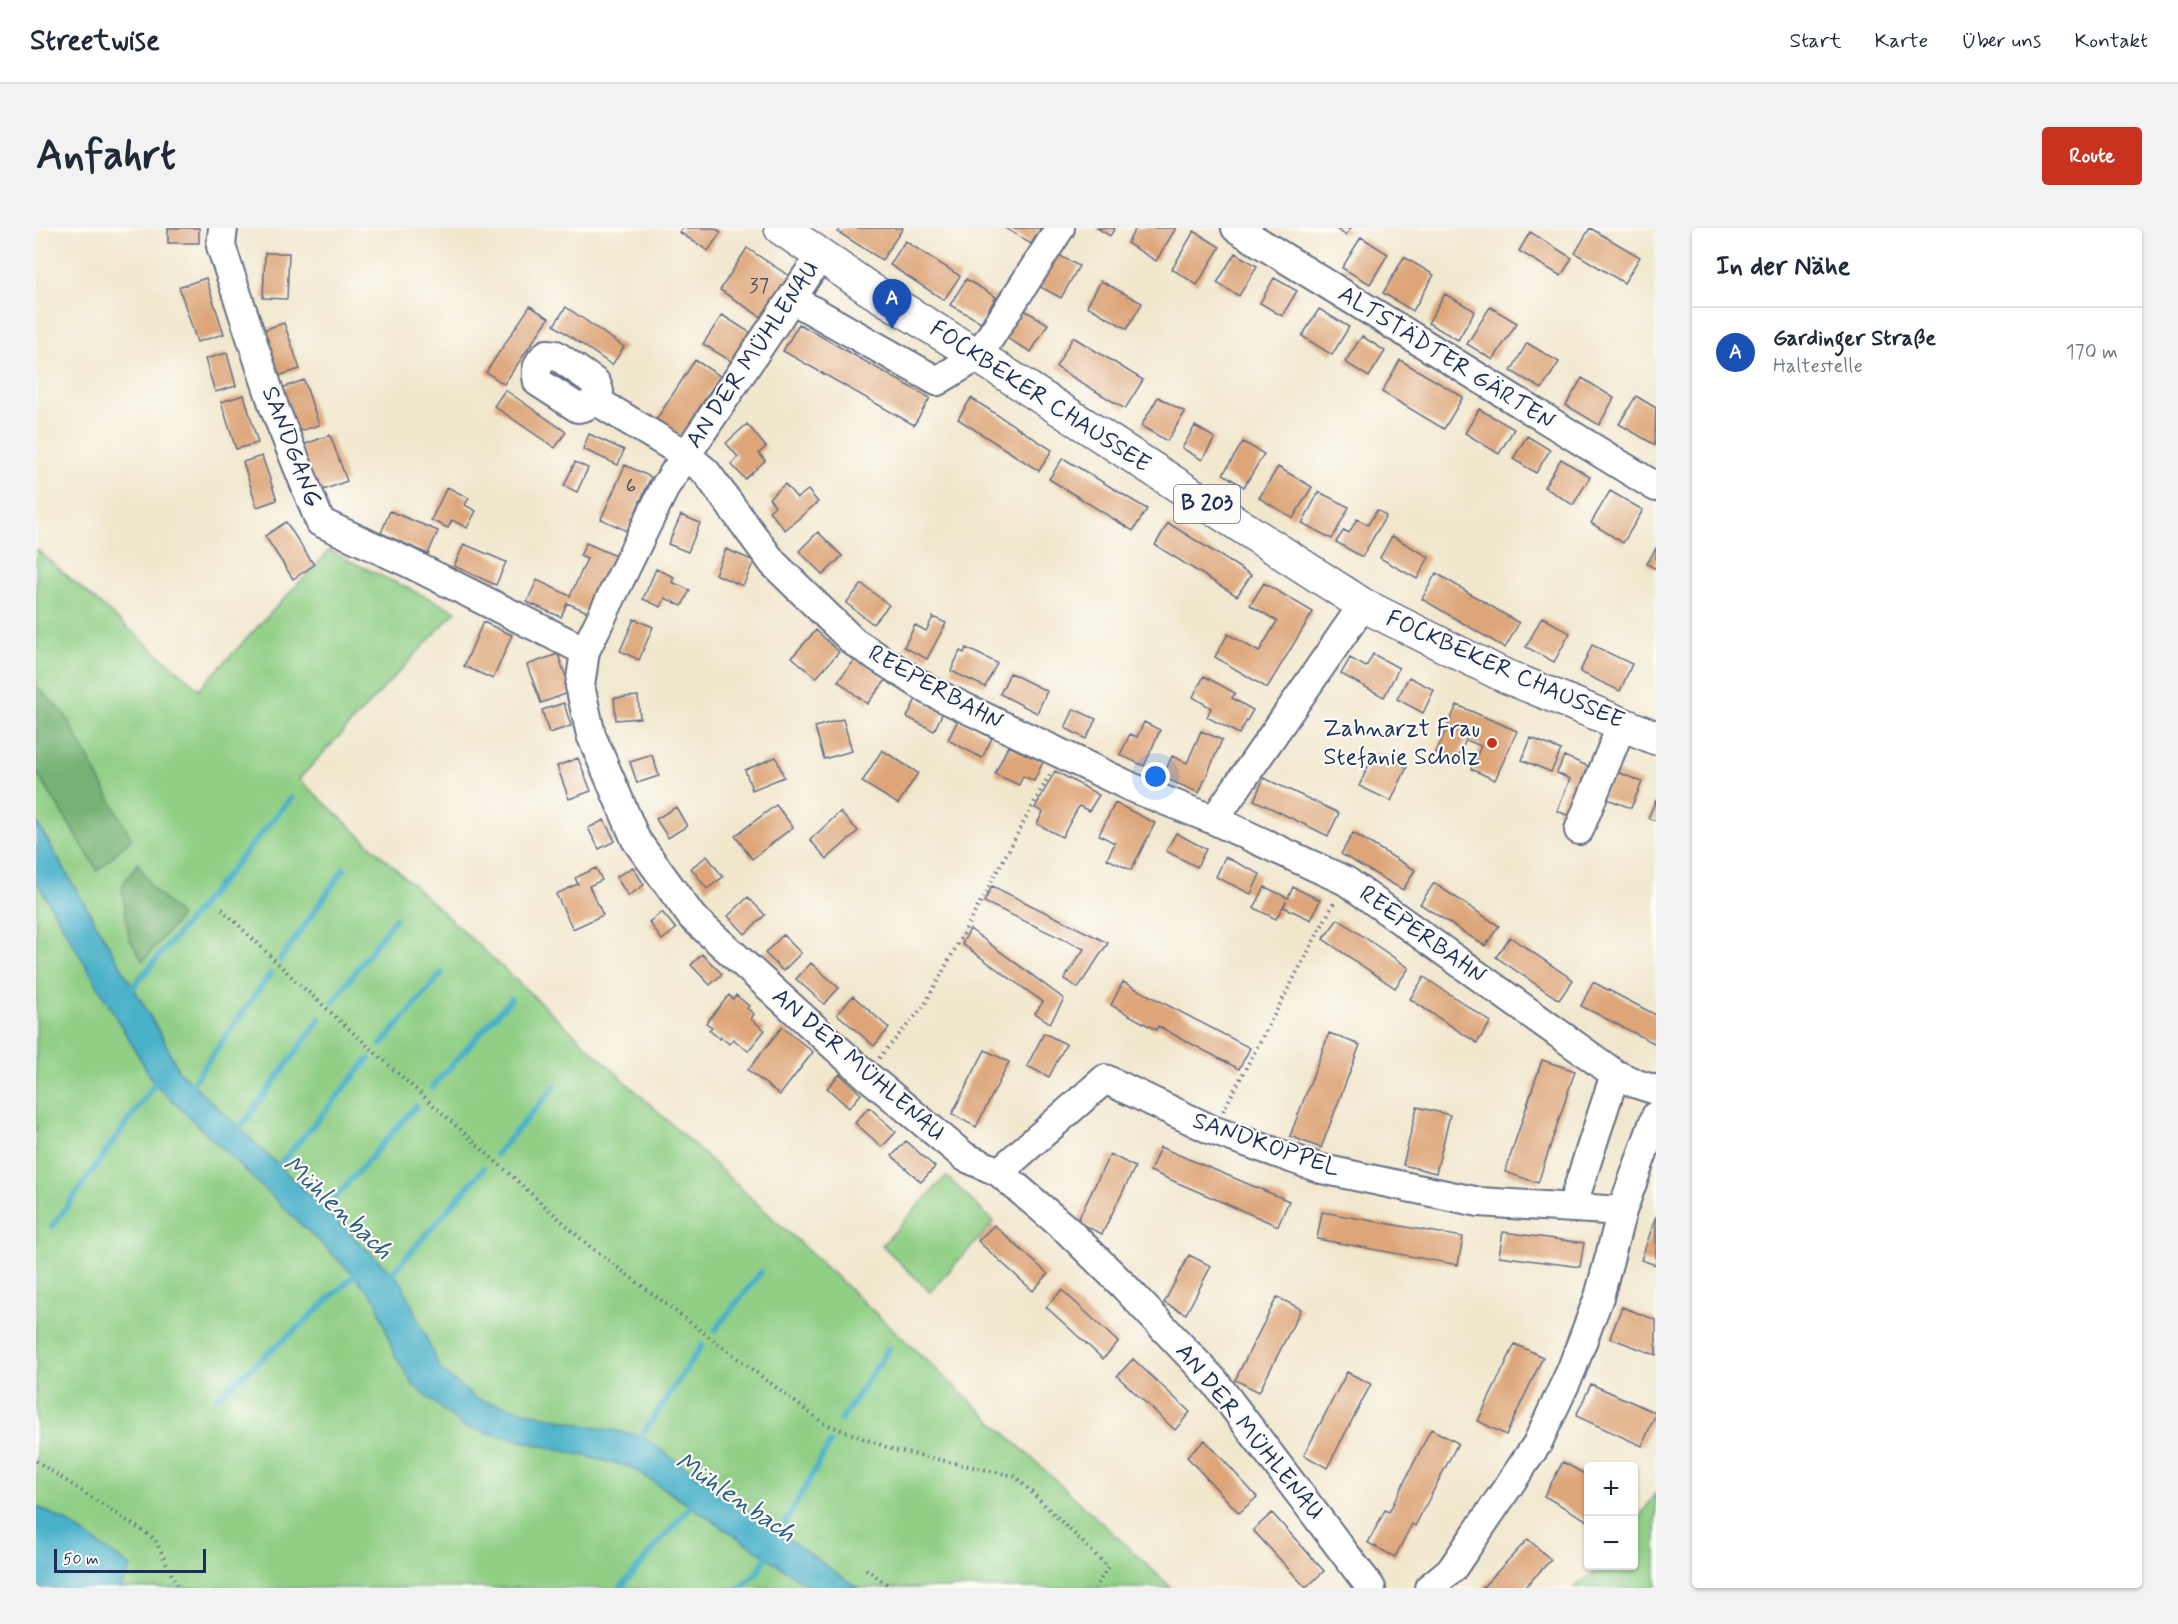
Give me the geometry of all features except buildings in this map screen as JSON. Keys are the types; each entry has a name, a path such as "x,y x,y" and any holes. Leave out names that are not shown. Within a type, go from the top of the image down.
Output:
{"main road":[{"name":"FOCKBEKER CHAUSSEE","path":"781,228 868,288 978,356 1363,605 1503,675 1656,738"}],"street":[{"name":"SANDGANG","path":"223,228 221,246 274,407 320,522 409,563 585,651"},
{"path":"792,299 937,381 978,356 1060,228"},
{"name":"ALTSTÄDTER GÄRTEN","path":"1236,228 1656,487"},
{"name":"AN DER MÜHLENAU","path":"821,255 666,484 585,651 580,686 591,735 636,840 692,917 865,1074 965,1157 999,1172 1067,1230 1124,1286 1214,1381 1371,1588"},
{"name":"AN DER MÜHLENAU","path":"596,400 686,455"},
{"name":"REEPERBAHN","path":"686,455 705,472 773,562 854,642 932,692 1131,787 1214,820 1346,881 1615,1074 1656,1090"},
{"path":"1214,820 1363,605"},
{"path":"1579,830 1622,724"},
{"path":"1572,1207 1615,1074"},
{"name":"SANDKOPPEL","path":"999,1172 1105,1079 1212,1130 1322,1169 1479,1202 1622,1211"},
{"path":"1429,1588 1452,1569 1537,1444 1571,1371 1599,1297 1622,1211 1656,1116"}],"path":[{"path":"865,1074 924,1006 1060,754"},
{"path":"1212,1130 1346,881"},
{"path":"222,909 296,981 588,1245 823,1423 894,1450 1015,1476 1108,1567 1095,1588"},
{"path":"36,1461 155,1539 178,1588"},
{"path":"866,1569 892,1588"}],"green space":[{"path":"36,549 199,689 330,550 456,611 299,779 1172,1588 858,1588 641,1437 476,1400 440,1369 402,1283 178,1070 164,1040 36,821"},
{"path":"36,686 64,713 131,838 98,871 36,771"},
{"path":"138,863 151,887 181,916 143,961 129,938 122,886"},
{"path":"36,880 155,1084 354,1275 376,1300 394,1354 464,1427 631,1467 811,1588 120,1588 131,1567 67,1522 36,1506"},
{"path":"946,1176 994,1222 930,1292 882,1245"},
{"path":"1656,1492 1656,1588 1573,1588 1599,1570 1638,1570 1638,1520"}],"water":[{"path":"36,821 164,1040 178,1070 402,1283 440,1369 476,1399 561,1420 641,1436 858,1588 811,1588 631,1467 464,1427 414,1386 394,1354 376,1300 354,1275 155,1084 36,880"},
{"path":"36,1506 67,1522 131,1567 120,1588 36,1588"}],"waterway":[{"path":"128,993 291,798"},
{"path":"280,960 344,869"},
{"path":"333,1002 395,918"},
{"path":"381,1045 442,973"},
{"path":"189,1088 270,974"},
{"path":"432,1087 511,999"},
{"path":"235,1135 320,1019"},
{"name":"Mühlenbach","path":"274,1171 369,1059"},
{"path":"52,1227 159,1078"},
{"path":"496,1154 555,1086"},
{"name":"Mühlenbach","path":"319,1216 416,1106"},
{"path":"388,1278 484,1168"},
{"path":"217,1397 301,1325 360,1270"},
{"path":"715,1330 761,1272"},
{"path":"637,1442 702,1345"},
{"path":"841,1420 889,1348"},
{"name":"Mühlenbach","path":"776,1539 830,1443"},
{"name":"Mühlenbach","path":"620,1588 696,1500"},
{"name":"Mühlenbach","path":"741,1588 757,1573 770,1551"}],"place":[{"name":"Gardinger Straße","path":"892,329"},
{"name":"Zahnarzt Frau Stefanie Scholz","path":"1492,743"}]}
